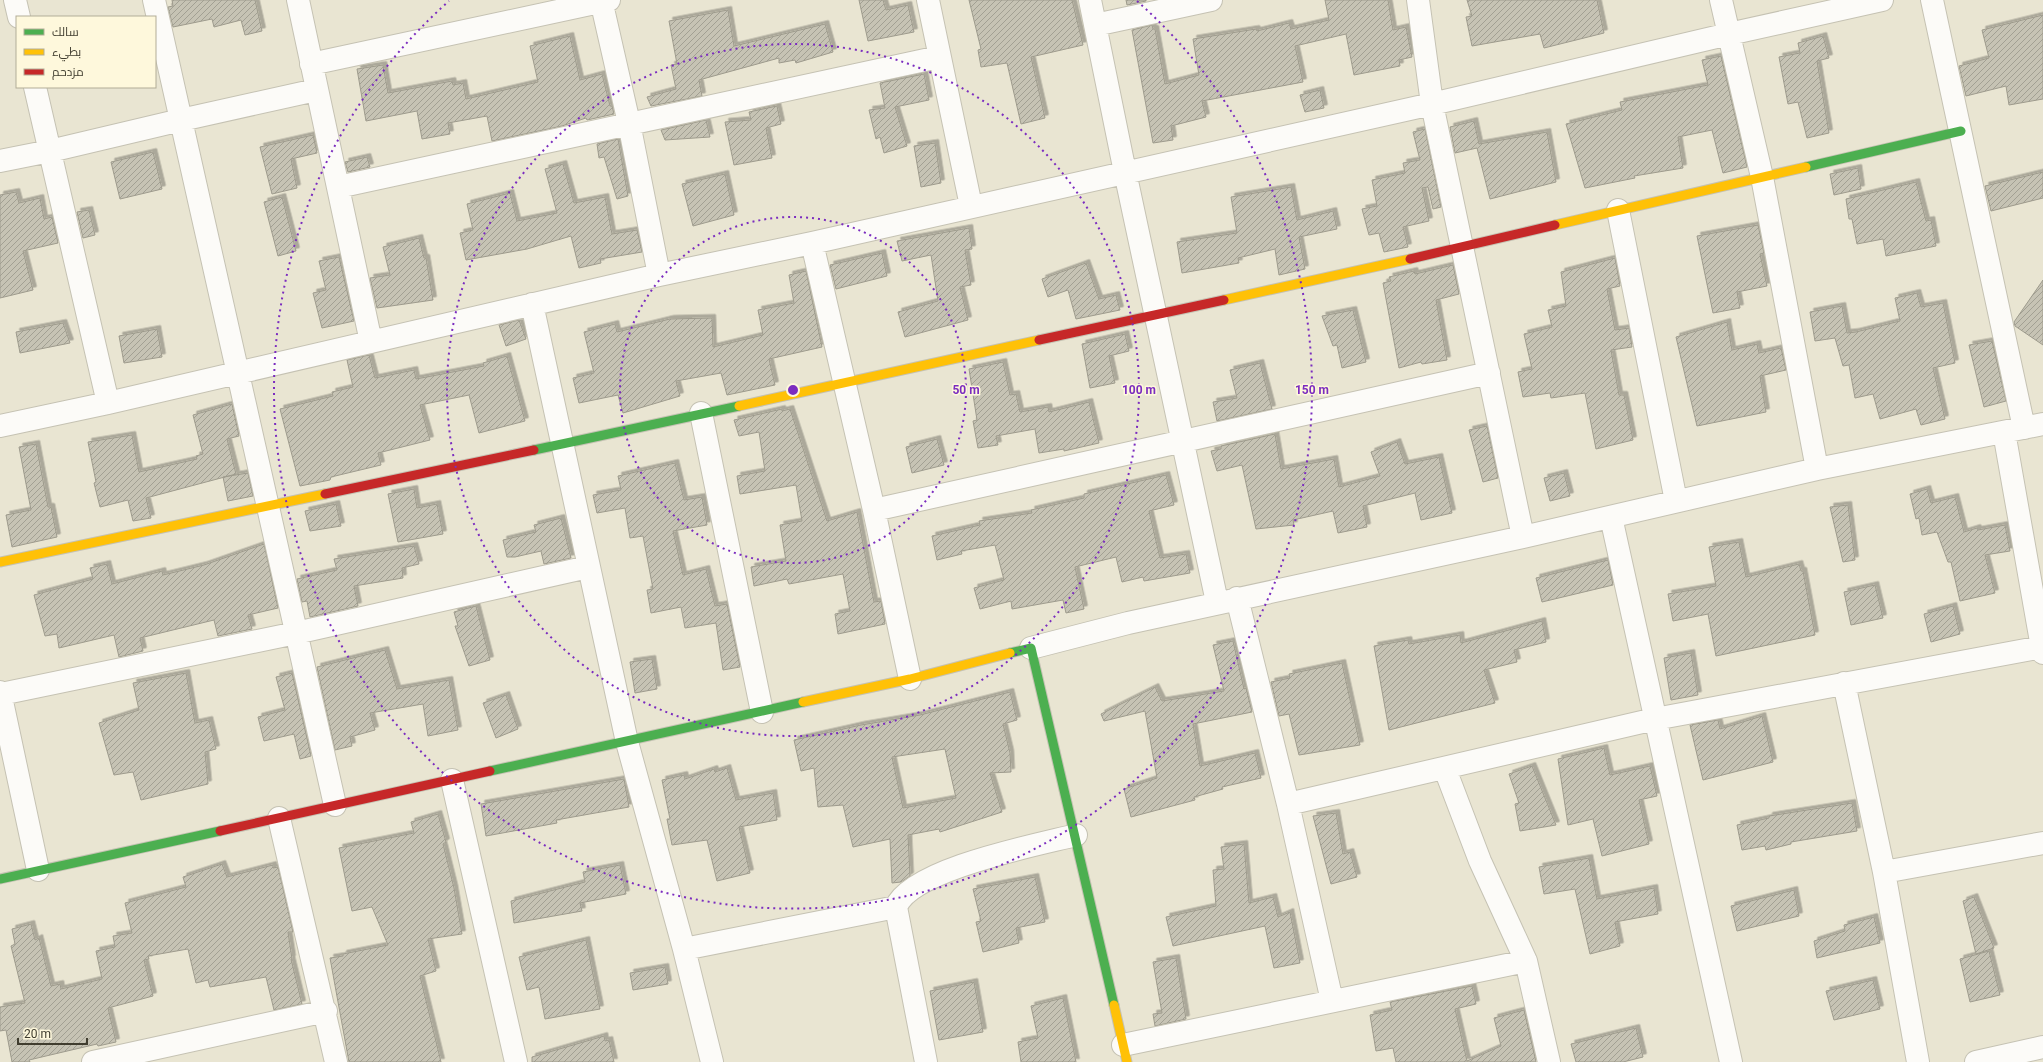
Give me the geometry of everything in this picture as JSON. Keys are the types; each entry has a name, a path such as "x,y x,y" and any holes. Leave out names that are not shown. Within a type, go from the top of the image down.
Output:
{"street":[{"path":"15,0 19,16"},
{"path":"154,0 335,806"},
{"path":"298,0 371,342"},
{"path":"928,0 971,206"},
{"path":"1090,0 1125,172 1184,440 1227,600 1288,804 1332,1001"},
{"path":"1095,25 1211,0"},
{"path":"1418,0 1432,104 1523,537"},
{"path":"1721,0 1762,177 1817,469"},
{"path":"0,426 108,403 659,275 812,243 971,206 1432,104 1729,34 1882,0"},
{"path":"1288,804 1445,769 1654,719 1844,683 2042,650 2024,428 1932,0"},
{"path":"312,64 604,1 659,275"},
{"path":"338,187 939,57"},
{"path":"35,88 108,403"},
{"path":"0,161 50,152 181,120 316,90"},
{"path":"0,562 563,444 1462,248 1618,210 1961,131"},
{"path":"1618,210 1676,501"},
{"path":"812,243 843,383 874,510 910,679"},
{"path":"532,304 627,742 684,949 712,1062"},
{"path":"874,510 1488,373"},
{"path":"701,413 762,712"},
{"path":"0,879 910,679 1128,622 1523,537 1817,469 2024,428"},
{"path":"1611,517 1654,719 1732,1062"},
{"path":"38,870 0,693 296,633 588,567"},
{"path":"1031,648 1076,836 1125,1054 1332,1001 1526,961"},
{"path":"1844,683 1884,872 1918,1062"},
{"path":"1445,769 1480,861 1526,961 1549,1062"},
{"path":"452,780 516,1062"},
{"path":"279,818 326,1011 336,1062"},
{"path":"926,1062 896,907 902,896 922,882 937,875 989,857 1076,836"},
{"path":"1884,872 2043,844"},
{"path":"684,949 896,907"},
{"path":"93,1062 126,1058 326,1011"},
{"path":"1976,1062 2043,1047"}],"building":[{"path":"172,0 255,0 262,31 245,35 241,20 214,27 212,19 173,27 168,7 173,6"},
{"path":"859,0 883,0 886,10 908,5 914,32 868,41"},
{"path":"969,0 1072,0 1083,45 1031,57 1045,118 1021,124 1007,63 981,67 978,50 981,49"},
{"path":"1126,0 1146,0 1146,1 1127,5"},
{"path":"1325,0 1388,0 1393,30 1406,27 1412,57 1399,60 1400,66 1354,75 1346,34 1295,46 1303,82 1202,101 1206,117 1171,126 1173,140 1153,143 1132,30 1152,25 1153,29 1155,29 1165,84 1199,75 1193,39 1256,29 1257,31 1289,23 1291,29 1329,20"},
{"path":"1467,0 1597,0 1604,33 1544,48 1540,34 1472,46 1466,17 1472,16"},
{"path":"728,10 734,46 825,24 833,52 796,63 795,60 779,63 779,58 699,80 702,96 651,106 647,97 676,89 671,65 677,64 669,21"},
{"path":"2043,15 2043,99 2009,105 2006,86 1966,96 1959,66 1989,58 1982,30"},
{"path":"570,36 580,80 602,74 610,106 612,106 614,114 587,120 586,118 562,126 492,141 487,116 448,123 450,134 422,139 417,111 366,121 357,69 383,65 388,93 452,81 453,85 463,83 466,99 538,82 530,46"},
{"path":"1823,36 1829,58 1817,61 1829,133 1807,138 1798,102 1788,104 1779,57 1800,53 1798,43"},
{"path":"1721,56 1747,167 1723,173 1712,130 1678,137 1683,168 1634,176 1635,178 1585,188 1566,124 1622,110 1620,102 1708,85 1702,60"},
{"path":"924,74 929,100 895,107 907,146 884,153 880,137 876,139 869,110 885,108 880,83"},
{"path":"1320,90 1324,108 1305,112 1300,95"},
{"path":"777,106 781,124 766,128 772,158 734,165 725,122 751,120 749,112"},
{"path":"706,120 710,137 665,140 661,130"},
{"path":"1474,121 1479,144 1547,132 1556,182 1490,199 1477,148 1455,153 1450,127"},
{"path":"1425,129 1441,207 1433,209 1428,187 1422,188 1429,221 1403,227 1408,247 1384,252 1379,233 1369,235 1362,209 1377,206 1372,180 1405,173 1403,163 1420,160 1413,132"},
{"path":"313,135 317,153 291,159 297,188 272,194 260,147"},
{"path":"618,139 628,196 617,199 604,157 599,158 597,144"},
{"path":"935,143 941,183 921,187 914,146"},
{"path":"153,152 162,189 120,199 111,162"},
{"path":"367,157 370,167 348,172 345,162"},
{"path":"563,164 574,203 605,197 612,234 637,230 642,252 600,259 601,263 579,268 571,236 527,249 466,260 460,233 473,230 467,204 510,193 517,221 557,213 545,169"},
{"path":"1858,168 1861,189 1834,195 1830,174"},
{"path":"2043,172 2043,198 1991,211 1985,186"},
{"path":"725,174 734,215 693,226 682,184"},
{"path":"1916,182 1926,221 1931,220 1936,246 1886,256 1883,239 1857,244 1852,219 1849,219 1846,199"},
{"path":"1291,187 1297,220 1333,211 1337,229 1299,237 1305,269 1279,275 1275,249 1238,258 1239,263 1182,273 1177,242 1237,233 1231,197"},
{"path":"16,192 19,203 40,198 44,219 52,217 58,243 23,251 33,290 0,298 0,195"},
{"path":"282,197 296,251 278,256 264,202"},
{"path":"89,210 95,235 83,238 77,212"},
{"path":"1758,225 1764,253 1760,254 1767,286 1737,292 1740,308 1713,313 1697,236"},
{"path":"969,228 972,249 965,250 971,285 960,287 968,320 905,337 898,312 938,301 931,255 902,261 897,241"},
{"path":"419,238 424,258 426,258 433,300 377,308 370,278 390,275 383,247"},
{"path":"882,253 887,276 836,289 830,265"},
{"path":"339,257 354,321 322,328 313,293 326,290 319,261"},
{"path":"1615,258 1620,286 1607,289 1615,330 1629,328 1632,347 1611,350 1619,395 1624,395 1633,440 1596,449 1585,393 1551,398 1550,393 1523,397 1518,372 1532,369 1524,334 1552,327 1548,310 1566,306 1561,272"},
{"path":"1086,263 1099,299 1116,295 1120,310 1076,319 1068,290 1048,297 1042,279"},
{"path":"1453,265 1459,294 1436,300 1447,360 1422,364 1421,362 1399,368 1383,283 1391,281 1389,277 1414,271 1415,274"},
{"path":"806,271 822,347 769,359 775,385 727,395 721,373 676,381 680,396 623,413 618,395 579,403 573,378 594,373 584,332 615,324 617,332 670,319 712,318 713,347 763,335 758,310 794,303 789,275"},
{"path":"2043,280 2043,345 2015,326 2014,322"},
{"path":"1917,293 1921,307 1943,303 1955,363 1933,368 1945,419 1921,425 1916,409 1880,419 1873,394 1855,398 1849,365 1843,366 1835,338 1815,341 1810,312 1842,306 1847,333 1856,332 1900,321 1895,298"},
{"path":"1353,310 1366,362 1342,368 1337,345 1333,346 1322,316"},
{"path":"519,320 526,339 506,346 499,325"},
{"path":"1727,322 1732,350 1757,344 1759,353 1781,348 1786,370 1760,376 1766,412 1697,426 1676,337"},
{"path":"63,323 70,343 20,353 16,332"},
{"path":"157,329 162,357 124,363 119,336"},
{"path":"1125,334 1129,351 1109,356 1115,383 1090,388 1082,344"},
{"path":"1992,341 2006,401 1984,407 1969,345"},
{"path":"369,355 375,378 414,370 416,379 484,366 483,363 507,356 525,421 479,433 469,395 420,405 430,440 378,453 381,465 331,477 330,480 300,486 280,409 333,396 332,392 353,387 347,360"},
{"path":"1003,362 1010,395 1016,394 1020,412 1048,407 1049,412 1089,402 1099,443 1064,451 1064,449 1039,453 1035,429 996,436 998,445 978,448 973,421 977,420 969,369"},
{"path":"1260,363 1272,409 1217,421 1213,402 1237,398 1230,370"},
{"path":"232,404 239,436 227,439 236,474 146,498 151,518 133,521 128,500 100,507 94,483 96,482 88,442 132,435 139,472 197,459 196,456 203,454 193,415"},
{"path":"782,409 782,411 790,409 827,521 857,512 874,602 881,601 885,624 838,634 835,614 850,611 843,574 789,584 787,579 754,586 751,567 786,561 780,525 802,521 796,485 740,494 737,476 765,471 759,432 739,436 734,420"},
{"path":"1487,426 1498,478 1483,482 1469,430"},
{"path":"1275,434 1281,469 1334,459 1339,487 1380,476 1371,452 1397,442 1405,464 1439,457 1452,513 1421,520 1415,493 1363,506 1367,527 1338,533 1333,511 1293,520 1294,525 1256,529 1242,465 1217,471 1211,451 1221,449 1221,446"},
{"path":"937,439 944,465 912,473 906,447"},
{"path":"36,444 48,507 51,507 57,537 12,547 6,515 31,510 19,447"},
{"path":"675,463 684,500 702,497 707,525 673,531 683,575 706,569 715,606 727,604 740,667 723,670 716,623 685,628 681,607 651,613 647,590 653,589 643,536 630,538 625,508 597,513 593,495 621,490 618,476"},
{"path":"248,473 253,496 228,501 223,477"},
{"path":"1564,473 1570,496 1550,501 1544,478"},
{"path":"1166,475 1174,505 1149,511 1160,558 1186,554 1190,573 1144,581 1143,577 1122,582 1116,557 1075,567 1084,609 1066,613 1063,600 1012,609 1011,601 980,609 974,588 1004,580 995,545 961,551 962,554 937,560 932,536 980,525 979,521 1032,513 1031,510 1084,498 1084,494"},
{"path":"414,489 417,508 437,504 443,534 398,542 388,494"},
{"path":"1927,489 1931,503 1955,497 1964,532 1977,528 1978,530 2005,525 2010,551 1985,555 1995,593 1960,601 1951,562 1948,562 1937,532 1922,535 1919,518 1916,519 1910,494"},
{"path":"336,504 341,526 310,531 305,511"},
{"path":"1848,505 1855,560 1843,562 1830,507"},
{"path":"561,518 571,558 544,564 541,551 515,557 507,557 503,540 536,532 534,525"},
{"path":"1739,542 1746,577 1799,564 1801,571 1803,571 1815,635 1716,656 1708,614 1673,621 1668,594 1716,586 1709,547"},
{"path":"264,544 278,608 248,615 252,629 218,636 214,620 140,638 143,651 119,657 114,635 59,648 57,634 45,636 34,595 93,579 90,568 107,564 112,584 162,571 163,575 204,565"},
{"path":"414,546 419,564 402,568 403,578 354,586 358,606 310,617 307,601 302,602 297,579 337,570 334,559"},
{"path":"1608,560 1613,585 1542,602 1536,578"},
{"path":"1875,585 1883,618 1851,625 1844,592"},
{"path":"476,606 490,660 469,666 455,626 458,626 454,612"},
{"path":"1953,606 1960,634 1931,642 1924,614"},
{"path":"1542,621 1546,642 1514,650 1517,662 1484,670 1495,703 1389,730 1374,646 1408,640 1409,644 1460,635 1461,643"},
{"path":"1233,641 1244,689 1246,688 1252,712 1193,724 1200,766 1255,753 1261,778 1222,787 1223,789 1194,797 1195,800 1131,817 1124,789 1157,778 1145,711 1104,721 1101,714 1155,687 1162,701 1224,691 1213,645"},
{"path":"385,650 397,689 449,680 458,730 428,736 423,704 370,713 375,730 350,737 352,746 335,750 317,667"},
{"path":"1691,653 1698,695 1671,700 1664,658"},
{"path":"652,659 657,689 635,693 630,662"},
{"path":"1342,663 1360,745 1299,755 1289,714 1279,716 1271,682 1290,678 1289,674"},
{"path":"186,673 195,723 209,720 216,749 205,752 208,784 141,800 133,772 114,775 99,723 139,710 133,683"},
{"path":"292,673 311,756 300,759 294,734 264,741 258,717 285,710 276,677"},
{"path":"1010,692 1017,720 1003,724 1010,753 1011,772 990,773 1002,812 940,832 939,829 908,835 910,876 901,882 892,883 890,839 853,847 843,805 818,807 814,768 801,771 794,740 861,725 920,715","holes":["945,749 956,798 903,808 892,757"]},
{"path":"506,695 518,729 496,738 483,703"},
{"path":"1762,716 1773,762 1703,780 1690,725 1718,720 1720,729"},
{"path":"1604,748 1610,775 1650,766 1657,796 1639,800 1649,844 1602,856 1593,819 1568,825 1558,759"},
{"path":"1532,766 1556,825 1520,831 1515,804 1519,803 1509,774"},
{"path":"727,768 736,800 773,793 777,820 739,827 750,873 717,881 707,840 672,845 667,819 670,819 662,780 684,775 685,779 714,769 715,772"},
{"path":"624,779 629,807 556,820 557,823 486,836 481,804"},
{"path":"1852,803 1857,831 1791,842 1791,844 1766,850 1765,846 1742,850 1737,825 1769,818 1769,816"},
{"path":"1336,813 1343,854 1350,852 1357,877 1331,884 1313,816"},
{"path":"438,814 446,842 443,844 454,888 462,934 428,939 436,971 420,976 441,1062 349,1062 330,958 388,945 372,907 352,911 339,848 414,833 411,822"},
{"path":"1244,844 1249,903 1273,897 1278,917 1290,912 1300,963 1274,968 1265,926 1173,946 1166,917 1216,906 1213,870 1224,869 1221,847"},
{"path":"1589,858 1597,899 1654,888 1658,914 1615,922 1620,946 1590,954 1575,889 1544,894 1539,867"},
{"path":"222,864 227,877 273,865 273,868 278,867 293,932 288,932 291,959 302,1004 274,1010 266,977 210,987 208,980 196,983 188,949 148,956 149,959 144,960 153,996 108,1008 116,1042 98,1046 97,1044 29,1060 30,1062 12,1062 6,1030 0,1031 0,1007 25,1003 11,946 15,944 12,929 31,924 35,940 39,938 51,986 60,984 61,989 102,979 96,951 115,947 113,936 132,933 125,903 186,887 183,877"},
{"path":"620,865 626,894 580,903 582,911 514,923 511,901 585,882 583,872"},
{"path":"1035,877 1045,922 1016,928 1019,943 983,952 976,922 981,921 973,889"},
{"path":"1794,890 1799,916 1737,931 1731,906"},
{"path":"1974,897 1994,948 1976,954 1963,901"},
{"path":"1874,917 1880,943 1817,958 1814,941 1845,931 1844,925"},
{"path":"586,940 600,1009 545,1019 539,987 527,990 519,957"},
{"path":"1989,951 2000,995 1970,1002 1960,959"},
{"path":"1176,958 1186,1019 1155,1026 1153,1014 1162,1013 1153,962"},
{"path":"665,967 668,984 633,990 630,973"},
{"path":"1873,980 1880,1009 1834,1020 1826,991"},
{"path":"974,982 983,1032 939,1040 930,991"},
{"path":"1472,986 1476,1004 1455,1009 1467,1061 1501,1046 1494,1018 1524,1010 1536,1062 1396,1062 1393,1048 1376,1051 1370,1015 1392,1010 1390,1002"},
{"path":"1063,998 1076,1062 1021,1062 1018,1042 1038,1038 1031,1006"},
{"path":"1636,1028 1643,1057 1623,1062 1576,1062 1571,1044"},
{"path":"604,1036 605,1041 609,1040 614,1062 532,1062 532,1057"}],"traffic: fast":[{"path":"1806,167 1961,131"},
{"path":"534,450 739,406"},
{"path":"1010,653 1031,648 1114,1005"},
{"path":"490,771 803,702"},
{"path":"0,879 220,831"}],"traffic: slow":[{"path":"1555,225 1806,167"},
{"path":"1224,300 1410,259"},
{"path":"739,406 1039,340"},
{"path":"0,562 325,494"},
{"path":"803,702 910,679 1010,653"},
{"path":"1114,1005 1127,1062"}],"traffic: jam":[{"path":"1410,259 1555,225"},
{"path":"1039,340 1224,300"},
{"path":"325,494 534,450"},
{"path":"220,831 490,771"}]}
